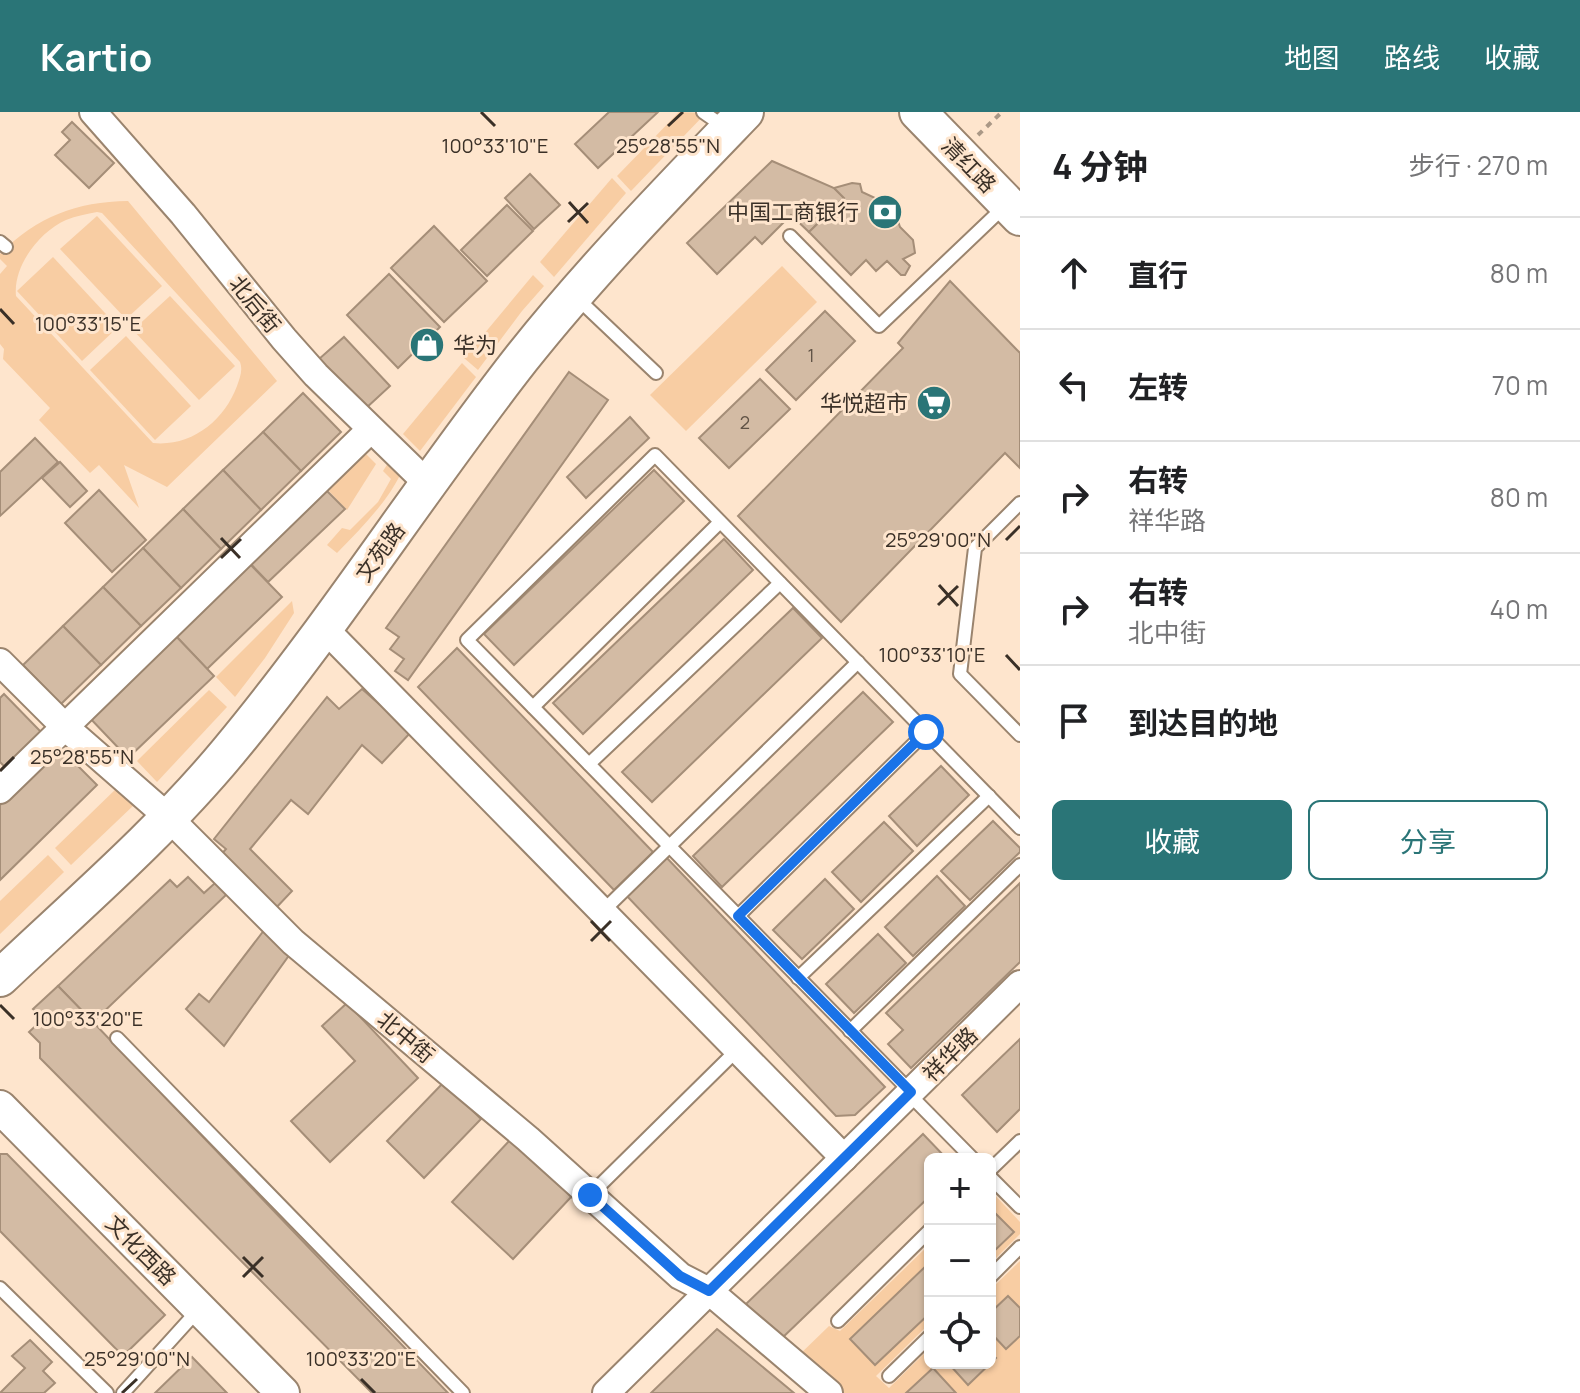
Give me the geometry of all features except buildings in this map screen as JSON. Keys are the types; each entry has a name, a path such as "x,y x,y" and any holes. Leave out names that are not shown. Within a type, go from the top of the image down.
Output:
{"main road":[{"name":"清红路","path":"918,112 1014,210"},
{"name":"文苑路","path":"0,978 168,817 227,754 284,683 522,359 725,118"}],"street":[{"name":"北后街","path":"93,112 183,214 284,339 370,430 429,485"},
{"path":"0,790 370,430"},
{"path":"324,628 844,1158"},
{"name":"北中街","path":"2,668 168,817 293,942 528,1139 680,1276 709,1291 829,1393"},
{"name":"祥华路","path":"606,1393 1020,984"},
{"name":"文化西路","path":"0,1107 283,1393"}],"lane":[{"path":"790,236 879,326 1014,210"},
{"path":"575,296 656,373"},
{"path":"967,1153 467,640 655,455 1020,828"},
{"path":"1020,503 975,548 960,674 1020,735"},
{"path":"533,707 720,522"},
{"path":"589,764 780,583"},
{"path":"602,912 858,662"},
{"path":"738,916 926,732"},
{"path":"798,978 989,796"},
{"path":"850,1031 1020,865"},
{"path":"117,1038 463,1393"},
{"path":"590,1195 737,1050"},
{"path":"996,1164 1020,1141"},
{"path":"996,1183 1020,1207"},
{"path":"838,1321 924,1236"},
{"path":"996,1271 1020,1247"},
{"path":"0,1288 107,1393"},
{"path":"123,1393 199,1309"},
{"path":"889,1376 924,1342"}],"shaded area":[{"path":"679,112 706,113 631,191 617,176"},
{"path":"612,178 626,193 554,277 540,262"},
{"path":"128,201 277,381 167,487 124,465 139,508 99,465 90,473 39,420 50,408 3,359 4,349 0,344 0,274 7,266 0,259 0,254 43,221 75,208","holes":["102,213 240,362 239,380 224,410 204,429 180,441 153,443 16,296 23,262 46,233 70,219"]},
{"path":"97,216 162,286 126,319 60,249"},
{"path":"53,257 118,327 82,361 17,291"},
{"path":"782,266 817,302 686,431 650,395"},
{"path":"533,275 544,286 478,370 464,358"},
{"path":"170,296 235,366 199,400 133,330"},
{"path":"126,336 191,406 155,440 90,370"},
{"path":"462,363 476,377 420,451 403,434"},
{"path":"364,452 376,464 347,510 327,489"},
{"path":"392,457 403,469 397,481 374,514 337,553 327,545 342,528 350,530 378,502 391,479 383,471"},
{"path":"292,601 294,613 235,697 216,677"},
{"path":"209,690 227,707 157,782 137,761"},
{"path":"119,786 136,803 71,865 55,848"},
{"path":"48,855 64,872 0,934 0,901"},
{"path":"996,1196 1020,1222 1020,1234 996,1258"},
{"path":"924,1250 924,1329 876,1376 889,1388 924,1354 924,1369 996,1369 996,1284 1020,1261 1020,1393 839,1393 796,1358 829,1326 840,1331"}],"place":[{"name":"中国工商银行","path":"885,212"},
{"name":"华为","path":"427,345"},
{"name":"华悦超市","path":"934,403"}],"route":[{"path":"590,1195 680,1276 709,1291 911,1092 738,916 926,732"}]}
